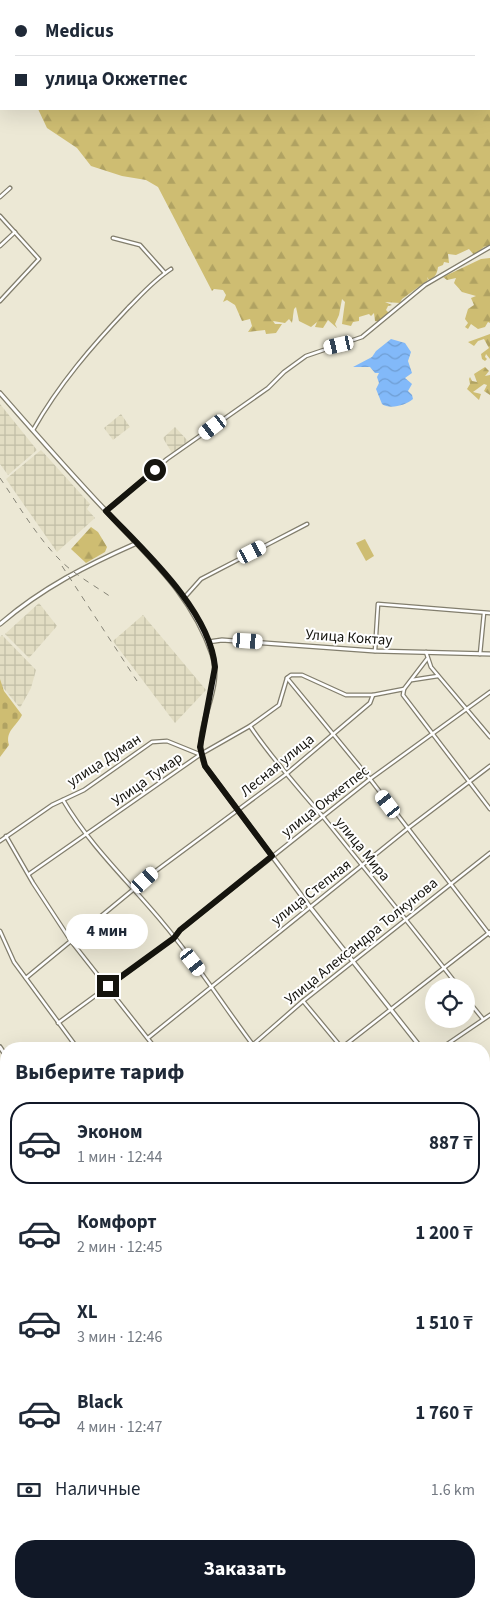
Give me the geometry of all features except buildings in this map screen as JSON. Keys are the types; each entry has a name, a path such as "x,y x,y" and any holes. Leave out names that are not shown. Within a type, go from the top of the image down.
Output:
{"street":[{"path":"0,197 10,188"},
{"path":"0,216 38,256 38,262 0,301"},
{"path":"0,246 15,232"},
{"path":"113,238 140,245 165,273"},
{"path":"106,511 167,460 268,388 306,356 362,337 425,284 490,248"},
{"path":"33,430 51,398 99,338 141,293 171,269"},
{"path":"0,392 106,511 158,564 184,598 208,642 215,667 201,754 205,766 310,907 417,1042"},
{"path":"184,598 191,587 201,579 307,524"},
{"path":"0,624 46,588 78,570 137,543"},
{"path":"375,651 378,604 490,614"},
{"path":"480,654 484,612"},
{"name":"Улица Коктау","path":"208,642 222,640 375,651 490,654"},
{"path":"426,652 438,676 490,736"},
{"path":"428,659 404,689 403,695 490,809"},
{"path":"350,1042 489,933 370,779 286,678 291,675 302,675 346,695 373,695 404,689"},
{"path":"411,680 438,676"},
{"name":"Улица Тумар","path":"29,874 201,754 250,726 279,705 286,678"},
{"name":"улица Окжетпес","path":"58,1023 174,938 180,930 370,779 490,692"},
{"name":"Лесная улица","path":"26,978 157,870 285,775 370,703 373,695"},
{"name":"улица Мира","path":"250,726 285,775 322,816 452,978"},
{"name":"улица Думан","path":"0,841 52,805 84,790 152,742 167,741 201,754"},
{"name":"улица Степная","path":"148,1038 407,829 490,766"},
{"path":"63,800 86,834 212,986 251,1042"},
{"path":"6,836 33,883 71,941 151,1042"},
{"name":"Улица Александра Толкунова","path":"256,1042 303,1002 490,853"},
{"path":"0,931 14,962 73,1042"},
{"path":"303,1002 337,1042"},
{"path":"475,1009 483,1019"},
{"path":"478,1022 480,1015"},
{"path":"450,1042 490,1015"}],"shaded area":[{"path":"0,404 37,450 8,475 0,464"},
{"path":"121,414 130,427 113,440 104,428"},
{"path":"175,427 188,441 172,453 163,438"},
{"path":"41,450 90,504 87,509 95,518 57,552 6,479"},
{"path":"39,603 57,626 29,658 5,634"},
{"path":"143,615 206,690 175,723 113,641"},
{"path":"2,635 36,670 31,688 20,708 0,684 0,637"}],"green space":[{"path":"38,110 490,110 490,245 474,255 469,249 456,255 448,254 449,263 444,262 443,265 438,267 437,273 433,278 429,280 427,277 428,280 402,299 400,303 385,302 392,305 388,306 386,310 389,313 380,322 375,321 374,313 371,316 369,314 359,317 359,321 353,322 351,326 342,324 345,302 342,299 335,324 337,328 328,320 323,328 315,327 317,322 311,327 299,321 296,307 292,323 289,319 285,323 273,321 275,324 282,324 276,333 266,334 265,330 248,332 252,326 250,319 242,321 235,305 227,300 223,302 226,295 223,290 214,289 212,291 158,187 146,180 122,176 91,166 77,148 47,128"},
{"path":"490,258 490,323 488,322 485,327 478,329 471,324 468,329 465,327 468,323 465,319 468,309 474,305 471,298 476,296 462,292 454,283 456,278 447,280 443,277 481,259"},
{"path":"490,334 490,359 486,354 485,357 487,359 485,361 482,359 481,354 489,348 484,339 478,341 474,346 468,342"},
{"path":"485,367 489,371 485,376 490,375 490,395 484,391 487,385 484,384 473,392 481,394 479,400 467,389 470,384 470,377 472,381 477,382 474,374"},
{"path":"91,527 98,532 107,547 105,552 86,563 71,549"},
{"path":"365,539 374,556 366,561 356,543"},
{"path":"0,679 4,691 22,715 8,736 9,745 0,757"}],"water":[{"path":"391,339 405,343 411,352 408,361 412,373 405,378 412,384 408,391 413,399 402,405 389,407 382,404 376,389 379,383 377,377 379,373 375,373 370,367 353,367 372,357 376,351"}],"railway":[{"path":"0,478 29,522 54,554 74,572 111,597"},
{"path":"62,566 137,681"}],"route":[{"path":"108,986 174,938 180,930 272,856 201,758 200,747 215,667 213,655 195,614 158,564 106,511 155,470"}]}
